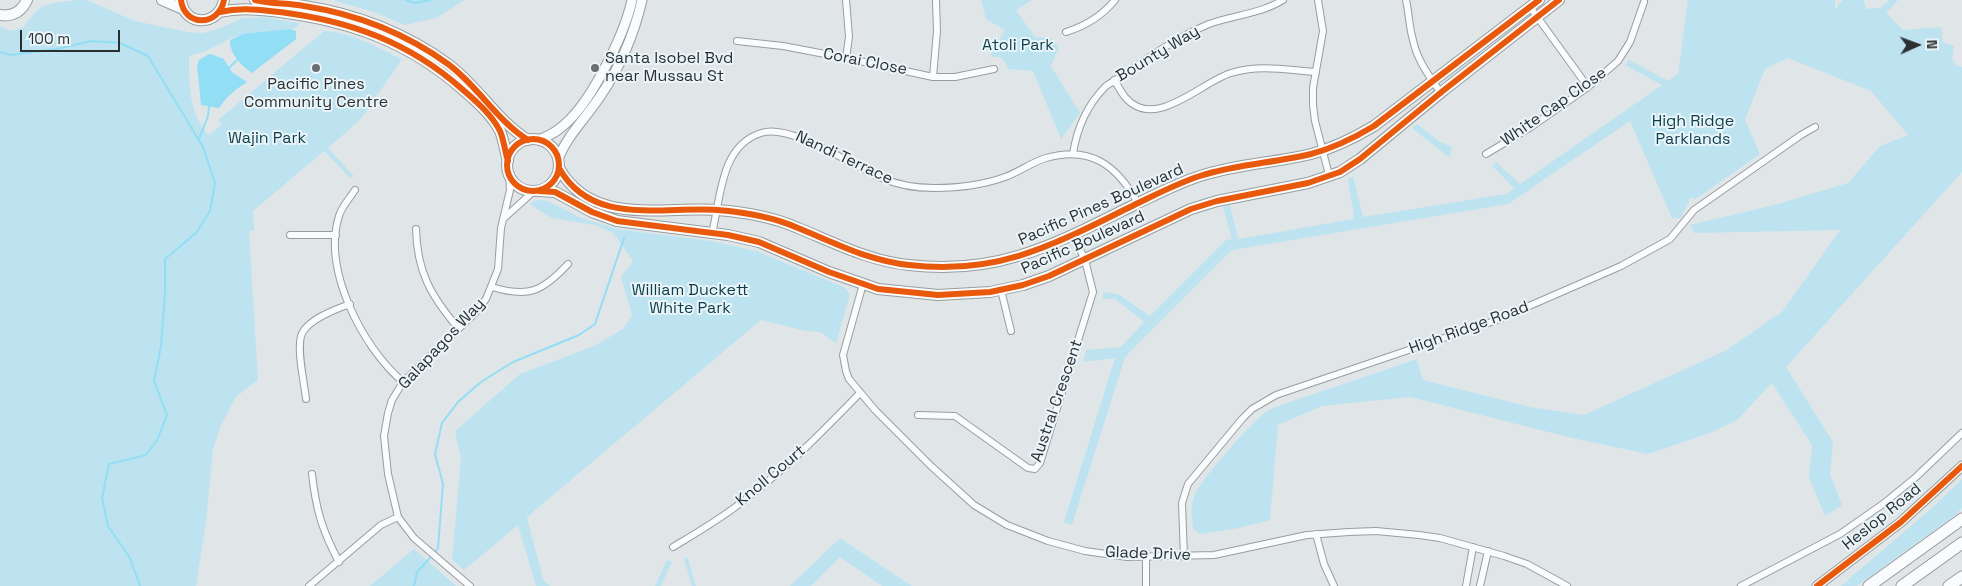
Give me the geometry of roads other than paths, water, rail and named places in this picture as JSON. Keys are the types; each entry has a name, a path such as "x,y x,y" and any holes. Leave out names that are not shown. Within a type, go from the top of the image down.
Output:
{"highway":[{"path":"1869,586 1962,520"},
{"path":"1902,586 1962,543"},
{"path":"1949,586 1962,577"}],"main road":[{"path":"0,15 17,13 27,0"},
{"path":"162,0 182,4 194,19 201,21 208,20 220,12 234,8 249,9 316,17 338,22 391,41 422,58 447,76 474,99 490,117 501,133 508,161 509,174 516,185 536,191 552,183 559,164 551,147 515,132 466,79 421,46 389,29 365,20 332,11 255,0"},
{"path":"220,12 224,0"},
{"name":"Pacific Pines Boulevard","path":"559,164 575,190 588,199 610,206 633,211 718,210 775,220 797,227 851,252 880,261 932,267 979,265 1004,261 1032,253 1073,235 1180,183 1215,171 1323,150 1351,139 1374,126 1540,0"},
{"name":"Pacific Boulevard","path":"536,191 555,192 592,212 617,221 712,233 760,242 829,272 878,289 938,295 962,295 1001,290 1023,285 1085,260 1191,209 1218,201 1308,183 1340,172 1360,159 1559,0"},
{"path":"508,161 515,147 533,140"}],"street":[{"path":"533,140 559,130 568,122 594,86 618,41 632,0"},
{"path":"559,164 564,145 600,97 617,68 630,41 642,0"},
{"path":"846,0 849,37 846,58"},
{"path":"933,77 938,30 936,0"},
{"path":"1066,32 1083,26 1116,0"},
{"name":"Bounty Way","path":"1073,154 1080,124 1088,107 1096,95 1114,80 1192,32 1222,20 1258,11 1283,0"},
{"path":"1318,0 1323,31 1312,105 1329,176"},
{"path":"1406,0 1413,40 1422,64 1441,93"},
{"name":"White Cap Close","path":"1486,154 1531,127 1588,87 1618,60 1630,42 1644,2"},
{"path":"1530,7 1588,87"},
{"name":"Corai Close","path":"737,40 846,58 933,77 955,77 994,69"},
{"path":"1114,80 1125,97 1135,105 1148,109 1175,104 1210,82 1230,73 1246,69 1263,68 1316,72"},
{"name":"High Ridge Road","path":"1184,557 1182,503 1186,490 1200,469 1252,409 1276,395 1497,320 1621,266 1670,239 1694,210 1800,135 1815,127"},
{"name":"Nandi Terrace","path":"712,233 724,177 732,154 747,139 762,132 770,131 796,135 884,179 928,188 976,185 1004,178 1044,158 1073,154 1085,156 1112,168 1122,177 1138,203"},
{"name":"Galapagos Way","path":"470,586 414,538 398,517 383,446 392,400 403,382 475,313 486,299 498,269 500,228 510,190 509,174"},
{"path":"356,190 340,214 336,235 336,260 341,281 369,343 390,371 403,382"},
{"path":"503,219 536,191"},
{"path":"416,229 416,246 430,291 439,306 458,328"},
{"path":"290,235 336,235"},
{"name":"Austral Crescent","path":"918,415 955,416 1028,468 1035,469 1040,463 1093,292 1085,260 1073,235"},
{"path":"492,286 511,293 532,291 548,284 568,264"},
{"name":"Glade Drive","path":"863,284 843,355 846,371 860,393 931,466 974,505 1007,526 1048,541 1085,551 1127,557 1214,555 1316,534 1376,531 1420,535 1440,538 1488,551 1527,564 1567,586"},
{"path":"1001,290 1011,331"},
{"path":"306,399 300,351 302,334 310,324 327,313 350,304"},
{"name":"Knoll Court","path":"673,547 716,521 761,488 795,459 860,393"},
{"path":"1741,586 1840,534 1884,504 1916,477 1962,433"},
{"name":"Heslop Road","path":"1817,586 1901,522 1962,466"},
{"path":"312,474 318,515 326,538 339,562"},
{"path":"309,586 381,525 398,517"},
{"path":"1316,534 1324,564 1334,586"},
{"path":"1466,586 1473,547"},
{"path":"1480,586 1488,551"},
{"path":"1146,557 1146,586"}],"water":[{"path":"290,29 296,31 296,39 252,73 240,63 230,45 230,40 243,34"},
{"path":"209,54 223,58 232,72 247,82 225,100 219,108 201,105 197,66 199,60"}],"waterway":[{"path":"406,0 414,3 430,0"},
{"path":"0,52 11,55 57,49 91,41 120,43 148,56 203,147 215,183 210,211 196,233 165,259 165,294 161,346 154,381 167,415 157,440 146,455 109,464 102,498 108,526 130,558 140,586"},
{"path":"228,69 237,60"},
{"path":"199,139 208,116 209,106"},
{"path":"434,553 438,548 443,484 435,454 442,423 458,402 481,382 513,362 579,335 595,324 624,238"},
{"path":"414,586 417,572 431,557"}],"place":[{"name":"Pacific Pines Community Centre","path":"316,68"},
{"name":"Santa Isobel Bvd near Mussau St","path":"595,68"}],"park label":[{"name":"Atoli Park","path":"1018,46"},
{"name":"High Ridge Parklands","path":"1693,131"},
{"name":"Wajin Park","path":"267,139"},
{"name":"William Duckett White Park","path":"690,300"}]}
